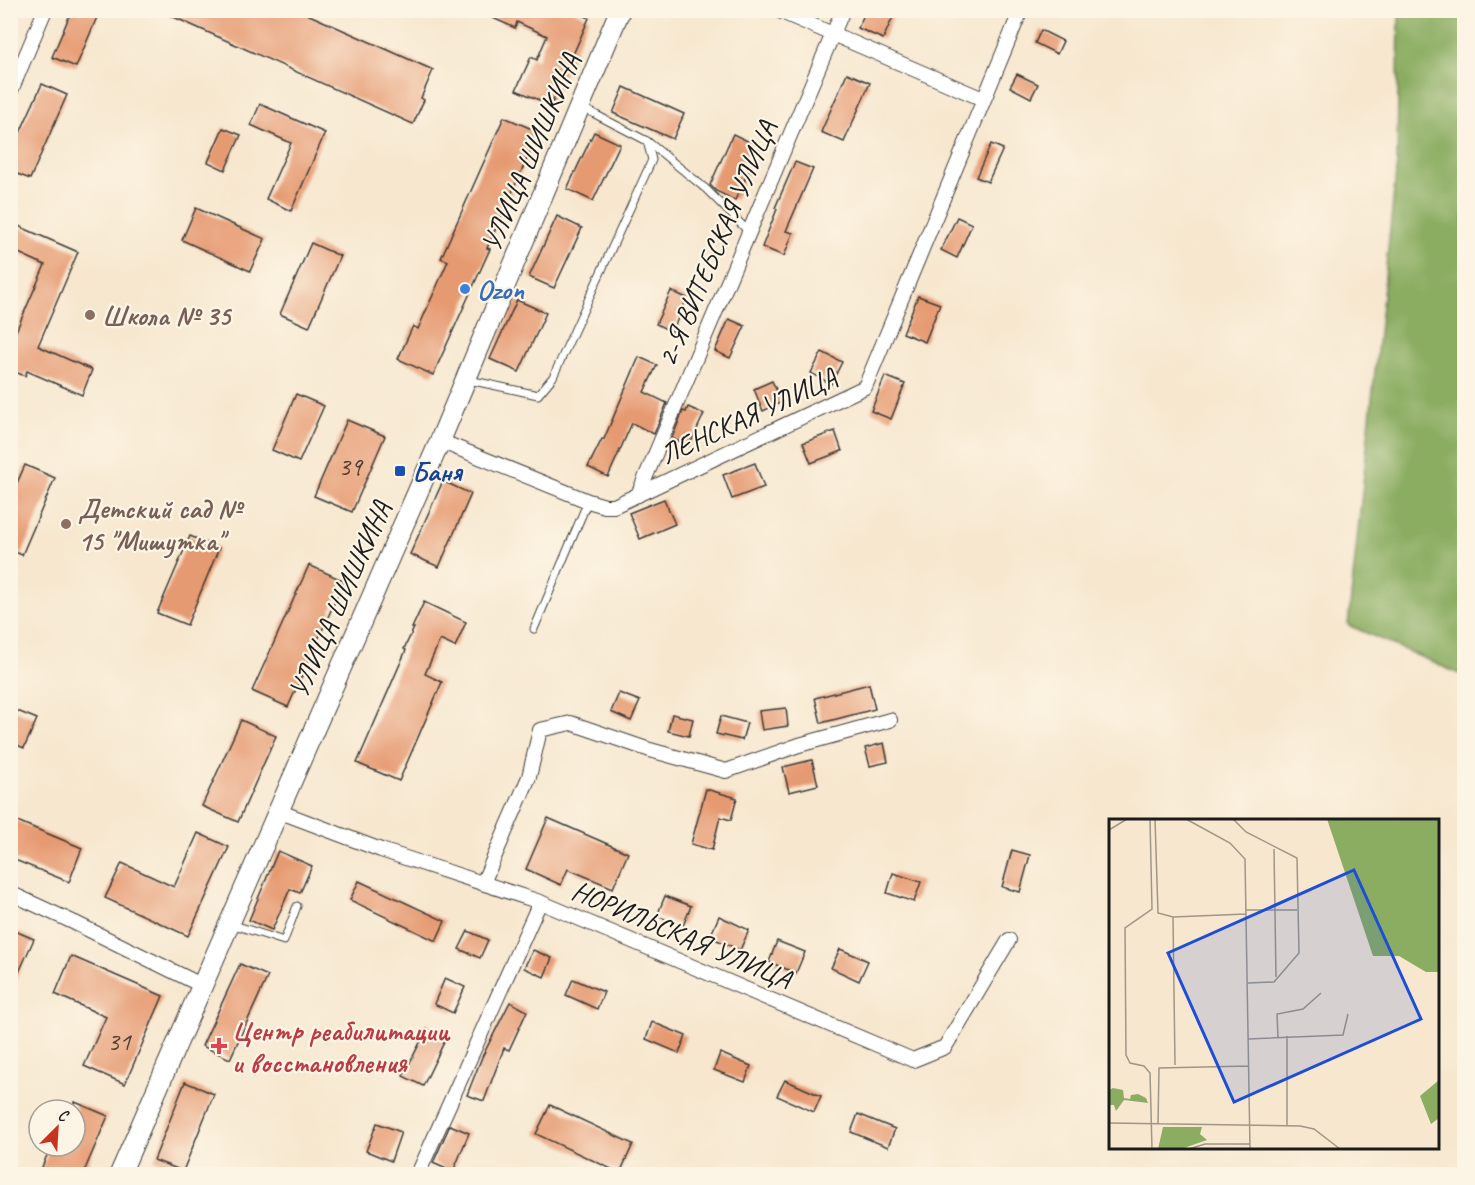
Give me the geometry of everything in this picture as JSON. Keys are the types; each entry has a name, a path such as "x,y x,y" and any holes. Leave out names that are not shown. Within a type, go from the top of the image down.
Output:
{"main road":[{"name":"УЛИЦА ШИШКИНА","path":"120,1174 441,441 620,10"}],"street":[{"path":"10,93 45,10"},
{"path":"777,10 983,99"},
{"name":"2-Я ВИТЕБСКАЯ УЛИЦА","path":"638,495 843,10"},
{"name":"ЛЕНСКАЯ УЛИЦА","path":"441,441 588,501 614,506 865,387 1021,10"},
{"path":"483,883 529,777 540,730 571,723 650,750 726,771 799,745 890,720"},
{"name":"НОРИЛЬСКАЯ УЛИЦА","path":"278,811 381,850 540,902 914,1060 945,1047 1009,940"},
{"path":"10,893 201,986"},
{"path":"418,1174 540,902"}],"lane":[{"path":"579,106 647,141 706,189 748,231"},
{"path":"466,380 538,395 553,377 652,160 647,141"},
{"path":"534,629 588,501"},
{"path":"228,923 284,941 297,906"}],"green space":[{"path":"1399,11 1464,11 1464,676 1348,625 1397,163"}],"building":[{"path":"72,10 100,10 76,67 52,57"},
{"path":"158,10 298,10 433,70 421,98 424,100 413,124"},
{"path":"475,10 572,10 589,18 551,105 516,90 531,57 537,60 547,36 517,22 515,28"},
{"path":"866,10 896,10 883,39 858,28"},
{"path":"1041,30 1063,41 1057,54 1035,43"},
{"path":"847,73 870,83 844,142 821,132"},
{"path":"1017,74 1038,84 1031,98 1010,87"},
{"path":"42,84 67,95 30,179 10,171 10,155"},
{"path":"624,87 684,114 673,139 613,113"},
{"path":"260,104 325,133 291,211 266,199 291,143 251,125"},
{"path":"504,117 539,132 487,248 490,249 433,375 398,359 413,326 418,329 448,261 441,258"},
{"path":"223,128 241,135 225,170 208,162"},
{"path":"594,132 620,144 593,201 567,189"},
{"path":"733,134 760,147 735,200 716,191 710,185"},
{"path":"991,144 1003,149 988,182 976,177"},
{"path":"795,162 813,169 786,231 793,233 784,256 762,247 777,209 775,208"},
{"path":"196,208 265,239 250,271 182,240"},
{"path":"557,216 582,228 554,288 529,277"},
{"path":"957,217 972,224 957,258 941,250"},
{"path":"16,225 78,252 38,346 92,370 82,395 27,371 25,376 10,370 10,345 45,265 10,249 10,238"},
{"path":"311,243 340,256 309,327 280,314"},
{"path":"671,291 687,298 672,332 656,324"},
{"path":"918,296 940,304 925,342 903,333"},
{"path":"517,300 546,313 519,372 490,359"},
{"path":"729,319 745,326 730,358 715,351"},
{"path":"822,352 842,362 831,384 811,373"},
{"path":"639,357 657,365 644,392 667,403 654,434 632,423 608,477 588,467 604,439"},
{"path":"885,376 905,384 891,419 871,411"},
{"path":"772,381 782,402 763,411 754,389"},
{"path":"296,394 324,406 299,462 272,450"},
{"path":"688,407 704,414 689,446 672,438 683,411 686,412"},
{"path":"347,420 385,436 352,512 314,496"},
{"path":"835,431 842,451 811,463 803,443"},
{"path":"755,463 764,487 732,499 723,475"},
{"path":"25,465 55,478 22,555 10,550 10,499"},
{"path":"443,481 471,494 439,567 410,554"},
{"path":"664,499 675,524 640,539 629,513"},
{"path":"190,536 219,548 187,625 157,613"},
{"path":"309,565 344,581 288,707 252,691"},
{"path":"424,602 466,622 455,647 440,640 425,674 442,682 399,781 357,763 406,650 404,649"},
{"path":"869,684 875,709 821,723 815,698"},
{"path":"619,693 640,701 631,721 611,712"},
{"path":"10,708 37,719 24,748 10,742"},
{"path":"786,708 788,726 762,730 759,711"},
{"path":"672,714 693,719 689,736 668,731"},
{"path":"721,716 747,723 742,740 716,734"},
{"path":"241,720 276,736 238,822 202,806"},
{"path":"884,743 888,762 870,766 865,748"},
{"path":"812,760 818,785 789,792 783,767"},
{"path":"706,789 737,798 731,820 720,817 712,850 691,844"},
{"path":"10,818 82,848 69,882 10,858"},
{"path":"548,818 628,853 613,888 568,869 561,885 526,869"},
{"path":"198,833 229,847 188,936 105,898 122,863 174,887"},
{"path":"1012,850 1030,855 1020,892 1002,887"},
{"path":"278,851 312,866 300,893 290,889 272,930 249,920"},
{"path":"893,873 921,882 914,902 887,893"},
{"path":"359,881 445,921 436,941 350,900"},
{"path":"665,896 691,906 683,926 657,916"},
{"path":"719,916 749,930 740,950 710,937"},
{"path":"10,929 34,939 10,992"},
{"path":"468,931 488,940 480,958 459,949"},
{"path":"777,941 805,952 796,973 769,962"},
{"path":"840,949 868,961 859,981 831,968"},
{"path":"533,950 552,958 544,977 524,968"},
{"path":"71,956 163,996 125,1084 84,1066 106,1017 55,994"},
{"path":"240,964 268,976 230,1059 202,1046"},
{"path":"445,978 465,987 453,1013 434,1004"},
{"path":"573,979 604,992 597,1009 566,995"},
{"path":"510,1002 527,1011 509,1050 504,1048 484,1101 467,1095 482,1057"},
{"path":"652,1022 686,1036 679,1053 646,1039"},
{"path":"427,1029 446,1038 423,1086 403,1076"},
{"path":"720,1053 751,1066 745,1082 714,1070"},
{"path":"785,1080 821,1096 814,1112 777,1096"},
{"path":"185,1082 214,1094 183,1171 154,1160"},
{"path":"550,1105 633,1144 620,1173 536,1134"},
{"path":"87,1107 108,1116 83,1174 39,1174 46,1158 87,1158"},
{"path":"858,1114 895,1129 888,1147 851,1132"},
{"path":"377,1123 401,1132 391,1161 366,1151"},
{"path":"450,1125 469,1133 453,1172 433,1163"}],"place":[{"name":"Ozon","path":"465,289"},
{"name":"Школа № 35","path":"90,315"},
{"name":"Баня","path":"400,471"},
{"name":"Детский сад № 15 \"Мишутка\"","path":"66,524"},
{"name":"Центр реабилитации и восстановления","path":"219,1046"}]}
